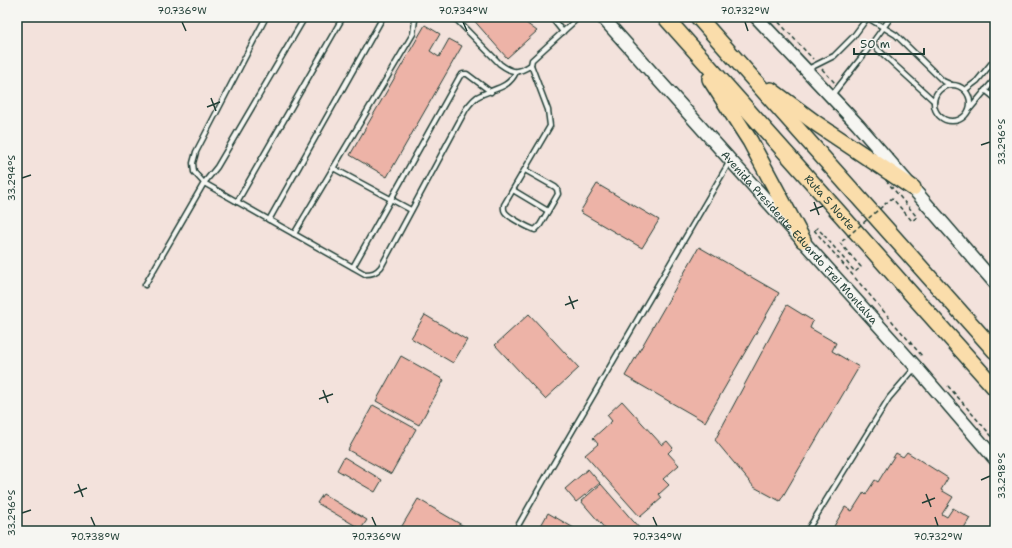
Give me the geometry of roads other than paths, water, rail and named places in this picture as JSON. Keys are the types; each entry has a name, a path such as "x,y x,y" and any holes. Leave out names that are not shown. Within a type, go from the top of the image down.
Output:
{"highway":[{"name":"Ruta 5 Norte","path":"665,17 995,388"},
{"path":"698,17 995,351"},
{"path":"686,41 750,141 803,240"},
{"path":"745,70 817,124 913,188"}],"street":[{"name":"Avenida Presidente Eduardo Frei Montalva","path":"602,17 730,161 920,363 940,386 995,459"},
{"path":"756,17 831,96 995,283"}],"lane":[{"path":"266,17 196,152 193,163 194,172 204,183 365,274 377,272 466,109 475,98 509,83 513,79 516,72"},
{"path":"145,285 204,183 217,167 305,17"},
{"path":"238,202 343,17"},
{"path":"269,220 383,17"},
{"path":"294,234 413,34 414,17"},
{"path":"551,17 563,32"},
{"path":"524,170 557,190 558,194 540,225 535,230 505,213 504,209 504,205 524,170 550,126 548,110 531,65 532,60 579,17"},
{"path":"806,70 834,56 853,37 868,17 896,34 943,81 958,85 965,90 969,96 970,105 967,112"},
{"path":"831,96 891,17"},
{"path":"456,18 500,64 508,70 516,72 531,65"},
{"path":"872,44 934,101"},
{"path":"965,90 976,81 995,59"},
{"path":"354,267 460,76 467,74 491,92"},
{"path":"950,84 942,87 936,93 934,109 939,116 946,120 954,121 961,118 967,112 995,79"},
{"path":"986,90 995,98"},
{"path":"515,531 730,161"},
{"path":"333,168 411,210"},
{"path":"513,190 548,211"},
{"path":"807,531 889,398 920,363"}]}
